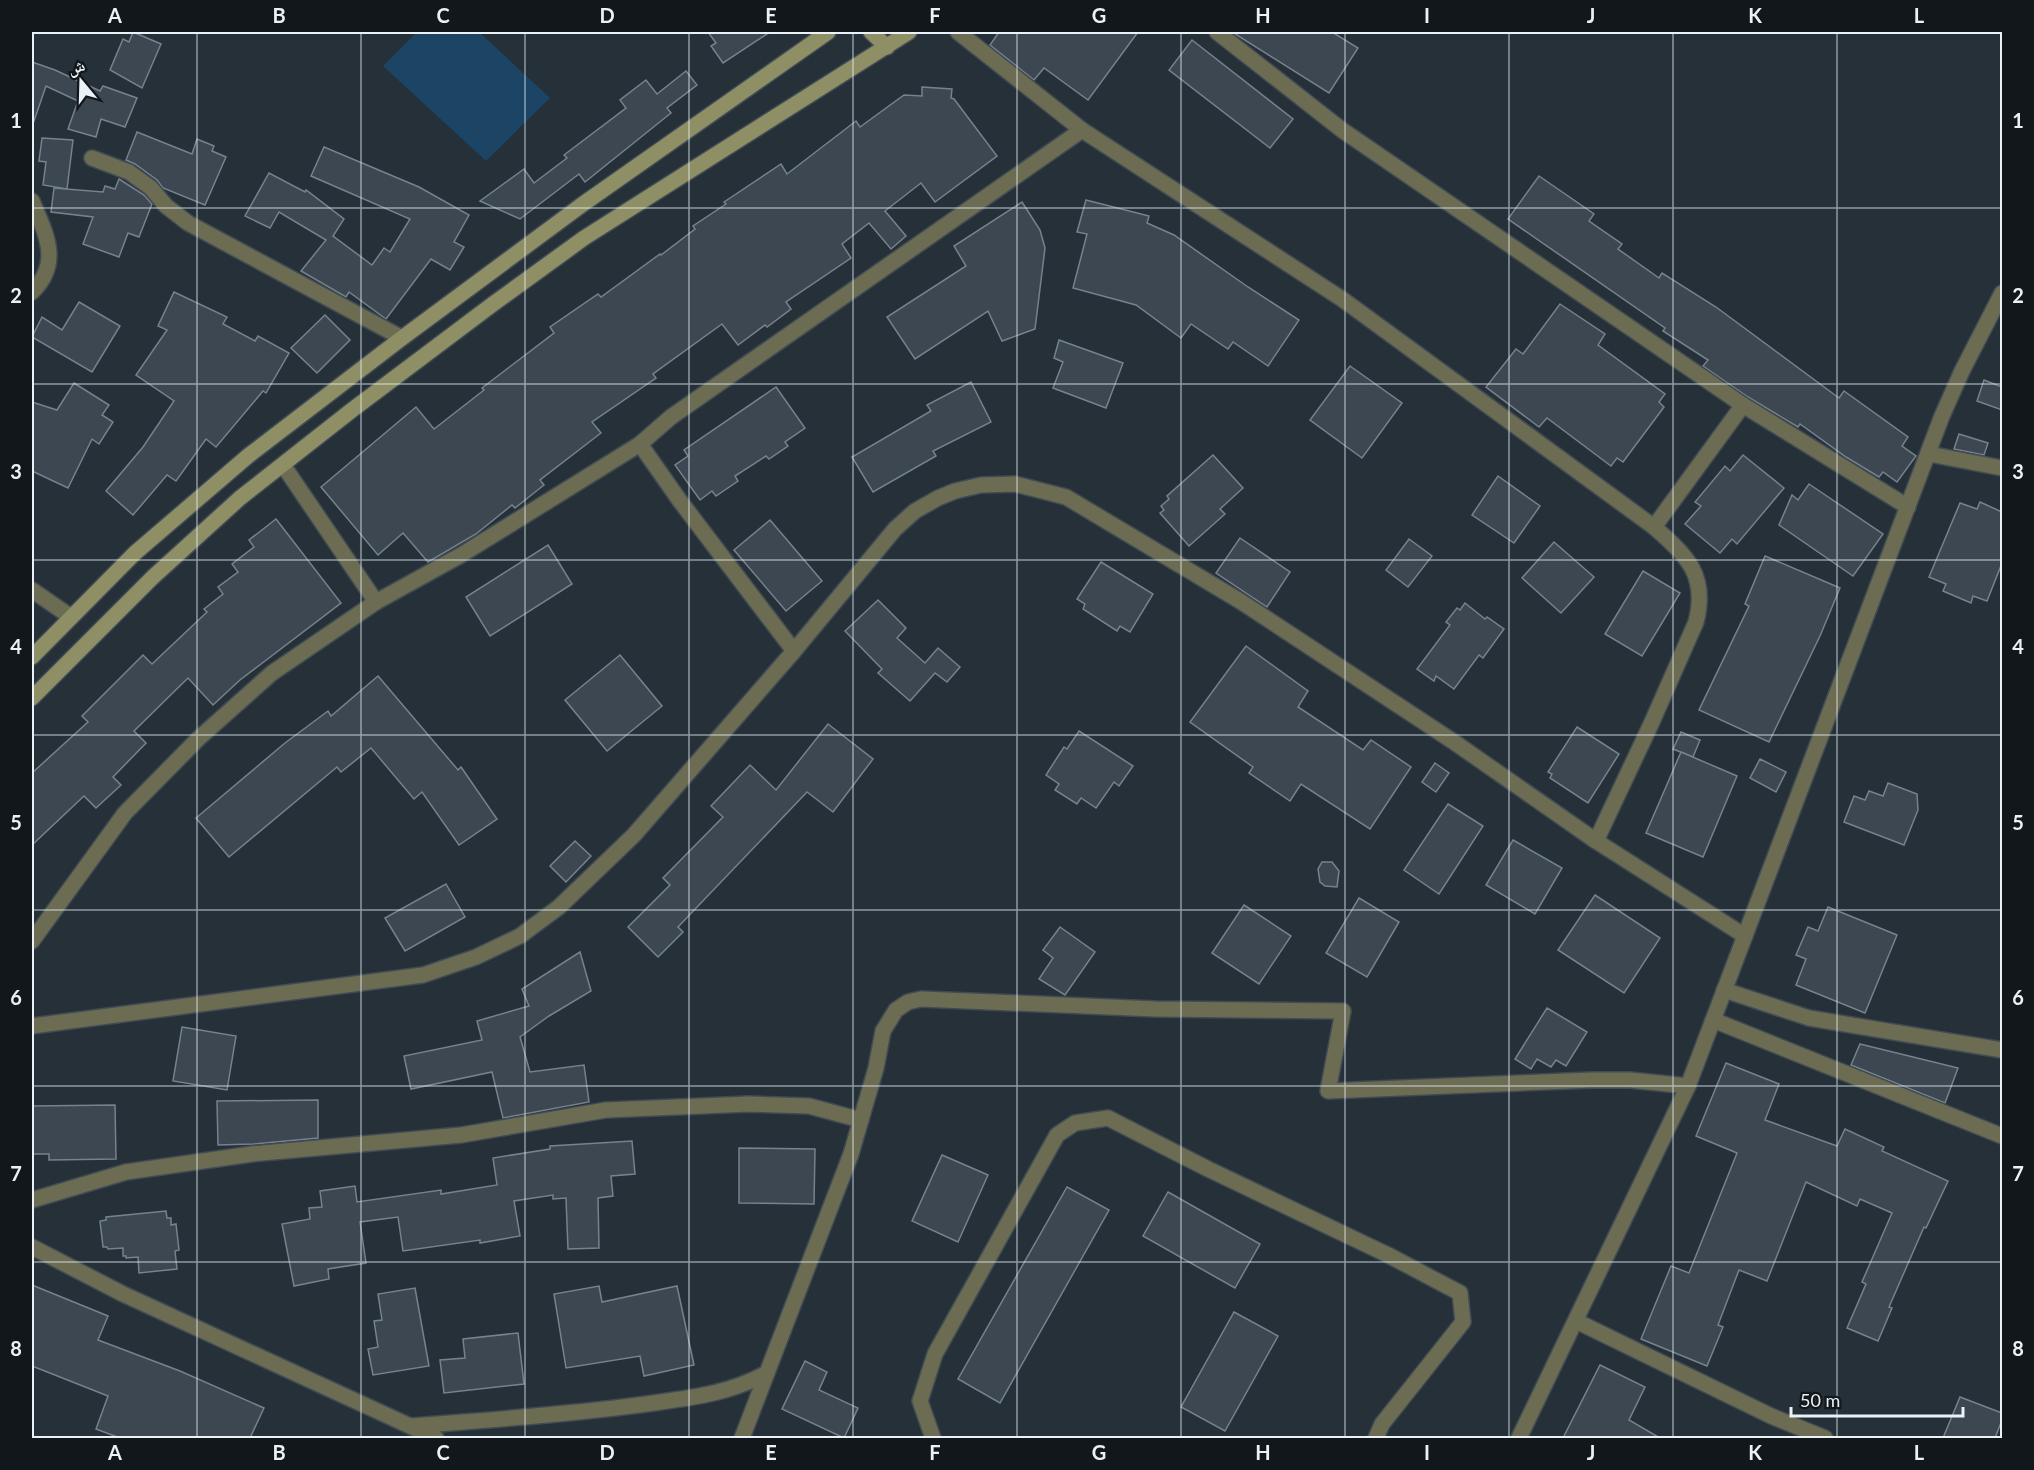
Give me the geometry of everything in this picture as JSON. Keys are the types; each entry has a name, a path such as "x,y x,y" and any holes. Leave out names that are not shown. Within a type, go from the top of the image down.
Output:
{"main road":[{"path":"32,657 135,553 240,464 402,338 583,204 828,32"},
{"path":"871,32 887,46"},
{"path":"32,698 153,577 240,498 493,304 584,238 909,32"}],"street":[{"path":"958,32 1082,130 1342,299 1654,527 1682,552 1693,568 1698,581 1700,605 1696,622 1596,841"},
{"path":"1217,32 1342,130 1743,405 1908,507"},
{"path":"32,941 125,813 199,738 272,673 376,602 461,555 640,444 671,417 1082,130"},
{"path":"92,158 129,172 151,188 166,207 188,222 402,338"},
{"path":"32,201 50,248 48,266 40,284 32,292"},
{"path":"1519,1438 1688,1086 1942,416 2002,293"},
{"path":"1654,527 1743,405"},
{"path":"640,444 680,501 794,651"},
{"path":"1929,454 2002,468"},
{"path":"283,465 376,602"},
{"path":"32,1026 423,975 485,953 520,936 559,907 634,835 794,651 895,529 915,511 955,491 981,485 1015,484 1066,497 1240,601 1454,742 1596,841 1744,936"},
{"path":"32,590 72,617"},
{"path":"1724,990 1809,1018 2002,1050"},
{"path":"742,1438 851,1154 876,1068 883,1031 896,1010 908,1002 921,999 1156,1009 1343,1011 1328,1091 1592,1080 1630,1080 1688,1086"},
{"path":"1713,1020 2002,1136"},
{"path":"32,1200 126,1172 252,1154 461,1134 606,1110 749,1104 809,1106 861,1120"},
{"path":"933,1438 920,1401 935,1354 1057,1136 1075,1123 1108,1118 1208,1169 1388,1255 1460,1293 1463,1322 1382,1424 1376,1438"},
{"path":"32,1247 123,1294 436,1438"},
{"path":"1576,1321 1771,1416 1825,1438"},
{"path":"411,1426 606,1409 712,1395 767,1374"}],"shaded area":[{"path":"417,32 479,32 550,98 486,161 383,66"}],"building":[{"path":"133,32 161,44 142,88 110,70 123,39 129,42"},
{"path":"708,32 770,32 723,63 711,46 716,43"},
{"path":"999,32 1138,32 1088,100 1044,68 1034,80 990,45"},
{"path":"1232,32 1332,32 1358,48 1329,93"},
{"path":"1192,40 1293,119 1270,148 1169,70"},
{"path":"32,62 100,91 103,86 137,98 125,127 101,119 96,137 68,129 78,101 46,86 34,121 32,120"},
{"path":"686,71 697,85 667,108 671,113 585,182 579,174 520,219 480,201 524,169 534,183 567,158 564,155 626,108 620,100 646,80 657,94"},
{"path":"922,87 952,89 951,98 997,156 935,202 921,183 885,211 906,236 891,249 869,223 842,244 851,258 786,302 791,309 767,327 765,325 738,345 722,324 653,374 656,378 592,422 601,433 540,480 544,485 515,508 512,505 476,534 428,562 403,533 378,555 321,487 416,407 434,429 484,390 482,388 554,333 550,327 598,294 601,297 661,255 695,229 693,226 726,204 724,202 781,164 787,174 856,121 860,127 904,95 922,96"},
{"path":"137,132 192,154 197,139 214,146 212,151 226,157 205,205 163,188 157,180 126,160"},
{"path":"42,138 73,140 67,189 43,185 46,162 39,161"},
{"path":"324,147 419,187 469,215 454,242 464,247 450,270 431,259 386,319 349,292 346,297 301,271 326,240 279,212 270,228 245,216 269,173 305,192 306,190 344,219 333,236 372,265 384,248 390,252 410,219 311,176"},
{"path":"1539,176 1594,214 1589,221 1622,244 1618,249 1659,278 1662,273 1716,307 1839,398 1844,391 1908,437 1902,446 1916,456 1897,482 1883,472 1879,477 1800,424 1798,427 1748,397 1703,366 1708,360 1663,331 1665,328 1508,219"},
{"path":"119,179 144,195 152,204 139,237 128,233 119,257 83,244 93,217 51,212 54,188 103,192 105,186 115,189"},
{"path":"1086,200 1149,216 1147,223 1174,235 1299,320 1268,366 1233,342 1228,349 1191,324 1181,338 1136,305 1073,288 1087,234 1077,232"},
{"path":"1022,202 1040,230 1045,248 1035,329 1002,341 988,311 915,359 887,317 966,266 954,246"},
{"path":"174,292 227,317 223,324 255,341 258,336 289,353 266,393 263,391 216,447 206,439 176,481 167,475 133,515 106,491 143,447 174,401 136,375 167,330 158,326"},
{"path":"79,302 120,326 92,372 32,337 42,317 62,330"},
{"path":"1560,304 1605,334 1598,345 1665,394 1659,402 1664,407 1623,462 1617,458 1611,466 1547,418 1539,427 1486,387 1516,349 1523,354"},
{"path":"325,315 350,340 317,373 291,348"},
{"path":"1059,340 1123,363 1106,408 1053,388 1063,362 1054,358"},
{"path":"1350,366 1402,403 1362,458 1310,420"},
{"path":"1984,380 2002,387 2002,410 1977,401"},
{"path":"971,382 991,422 933,451 936,456 873,492 852,457 931,411 927,405"},
{"path":"74,383 109,405 102,415 113,422 99,444 92,439 68,488 32,471 32,402 57,410"},
{"path":"776,387 805,428 785,442 788,446 769,459 766,456 735,476 738,481 716,496 712,491 700,500 675,465 688,456 684,450"},
{"path":"1959,434 1988,443 1984,455 1954,449"},
{"path":"1213,455 1243,488 1220,509 1225,514 1189,546 1160,513 1164,510 1161,506 1169,499 1167,496"},
{"path":"1743,455 1784,488 1737,544 1732,539 1720,553 1685,524 1701,506 1695,502 1725,466 1730,471"},
{"path":"1498,476 1540,506 1514,543 1472,515"},
{"path":"1809,484 1883,534 1853,576 1779,525 1792,495 1798,500"},
{"path":"1980,502 2002,512 2002,563 1987,601 1973,596 1971,603 1943,591 1946,584 1929,577 1960,503 1977,509"},
{"path":"276,519 341,603 240,680 213,705 188,678 134,731 146,743 113,777 121,785 96,808 84,796 32,845 32,773 88,722 82,716 143,655 152,664 207,612 204,609 223,594 218,587 238,572 232,564 254,547 249,540"},
{"path":"770,520 822,581 786,611 734,550"},
{"path":"1240,538 1290,572 1267,607 1216,573"},
{"path":"1409,539 1432,556 1408,587 1386,570"},
{"path":"1554,542 1594,577 1561,613 1522,578"},
{"path":"548,545 572,584 490,636 466,597"},
{"path":"1765,556 1840,588 1820,636 1769,742 1699,710 1749,606 1745,604"},
{"path":"1101,562 1153,594 1130,632 1120,626 1117,631 1083,609 1085,604 1077,599"},
{"path":"1643,571 1680,593 1642,656 1605,634"},
{"path":"878,600 906,628 897,638 925,663 938,648 960,667 947,682 935,673 910,701 878,673 882,669 845,631"},
{"path":"1465,603 1485,619 1487,617 1504,629 1483,658 1479,655 1454,689 1436,676 1434,681 1417,669 1450,625 1446,622 1457,608 1460,610"},
{"path":"1246,646 1308,691 1298,707 1363,750 1371,740 1411,767 1370,829 1301,784 1290,801 1249,773 1253,767 1190,722"},
{"path":"620,655 662,706 607,751 565,700"},
{"path":"378,676 458,770 461,767 497,819 459,845 422,792 414,799 371,748 341,772 337,767 229,857 196,818 285,743 328,711 331,716"},
{"path":"828,724 873,759 833,812 807,792 678,927 683,932 658,957 628,927 670,885 663,878 723,817 711,806 750,765 776,790"},
{"path":"1577,727 1619,754 1588,803 1550,778 1552,774 1548,772"},
{"path":"1079,731 1133,766 1119,786 1114,782 1096,808 1081,798 1077,804 1055,790 1059,784 1046,775 1064,747 1067,749"},
{"path":"1681,732 1700,740 1693,757 1673,749"},
{"path":"1681,752 1737,776 1703,857 1646,833"},
{"path":"1760,759 1786,772 1776,792 1750,778"},
{"path":"1435,763 1449,773 1436,792 1422,782"},
{"path":"1888,783 1917,794 1918,810 1904,845 1844,822 1854,796 1865,800 1869,791 1883,796"},
{"path":"1448,804 1483,826 1439,894 1404,870"},
{"path":"1513,840 1562,868 1535,914 1486,885"},
{"path":"575,841 591,856 566,882 550,866"},
{"path":"1322,862 1332,862 1339,871 1337,887 1325,886 1320,882 1318,869"},
{"path":"446,884 465,917 405,951 385,918"},
{"path":"1595,895 1660,938 1624,993 1558,950"},
{"path":"1359,898 1399,922 1367,977 1326,953"},
{"path":"1244,905 1291,936 1259,984 1212,953"},
{"path":"1828,907 1897,935 1865,1013 1796,985 1806,959 1796,955 1808,927 1818,931"},
{"path":"1060,927 1095,952 1065,995 1039,979 1053,958 1043,950"},
{"path":"580,952 591,991 549,1016 520,1037 530,1072 584,1065 589,1102 503,1118 492,1072 411,1089 404,1056 482,1040 477,1021 529,1006 522,989"},
{"path":"1547,1008 1587,1032 1566,1066 1556,1060 1551,1067 1537,1059 1531,1069 1515,1059"},
{"path":"182,1027 236,1036 227,1090 173,1081"},
{"path":"1860,1044 1958,1068 1945,1103 1851,1065"},
{"path":"1726,1063 1779,1084 1765,1120 1837,1146 1845,1129 1884,1147 1882,1151 1948,1181 1926,1228 1924,1227 1889,1307 1892,1308 1878,1341 1847,1328 1866,1284 1862,1282 1892,1213 1860,1199 1857,1206 1806,1182 1767,1281 1739,1270 1718,1325 1723,1327 1707,1366 1641,1339 1671,1266 1689,1273 1737,1153 1696,1136"},
{"path":"318,1100 318,1138 218,1145 217,1101"},
{"path":"115,1105 116,1159 49,1160 49,1154 32,1154 32,1106"},
{"path":"632,1141 635,1174 611,1176 613,1196 598,1198 599,1248 568,1249 566,1198 553,1199 553,1195 514,1201 520,1236 480,1243 480,1240 403,1251 398,1217 360,1222 366,1263 328,1269 329,1279 294,1286 282,1224 310,1219 309,1208 322,1207 320,1191 355,1186 357,1202 441,1190 441,1194 497,1185 493,1158 550,1149 550,1146"},
{"path":"739,1148 815,1149 814,1204 739,1203"},
{"path":"942,1155 988,1175 958,1242 912,1221"},
{"path":"1067,1187 1109,1210 1000,1403 958,1379"},
{"path":"1168,1192 1260,1244 1235,1288 1143,1236"},
{"path":"166,1211 167,1218 171,1218 171,1225 176,1224 179,1250 175,1251 177,1269 139,1273 138,1257 126,1258 123,1256 123,1248 103,1247 100,1221 106,1220 106,1217"},
{"path":"32,1285 108,1316 98,1340 180,1371 264,1408 250,1438 120,1438 96,1429 108,1396 32,1366"},
{"path":"599,1286 602,1302 677,1286 694,1365 644,1376 640,1356 566,1368 554,1294"},
{"path":"415,1288 429,1366 373,1375 368,1349 378,1347 374,1321 382,1320 378,1294"},
{"path":"1234,1312 1278,1336 1225,1431 1181,1407"},
{"path":"518,1333 524,1384 444,1393 440,1360 465,1358 463,1339"},
{"path":"805,1361 827,1372 819,1390 858,1408 844,1438 782,1409"},
{"path":"1600,1365 1645,1387 1629,1420 1660,1438 1563,1438"},
{"path":"1960,1397 2002,1413 2002,1420 1995,1438 1943,1438"}]}
